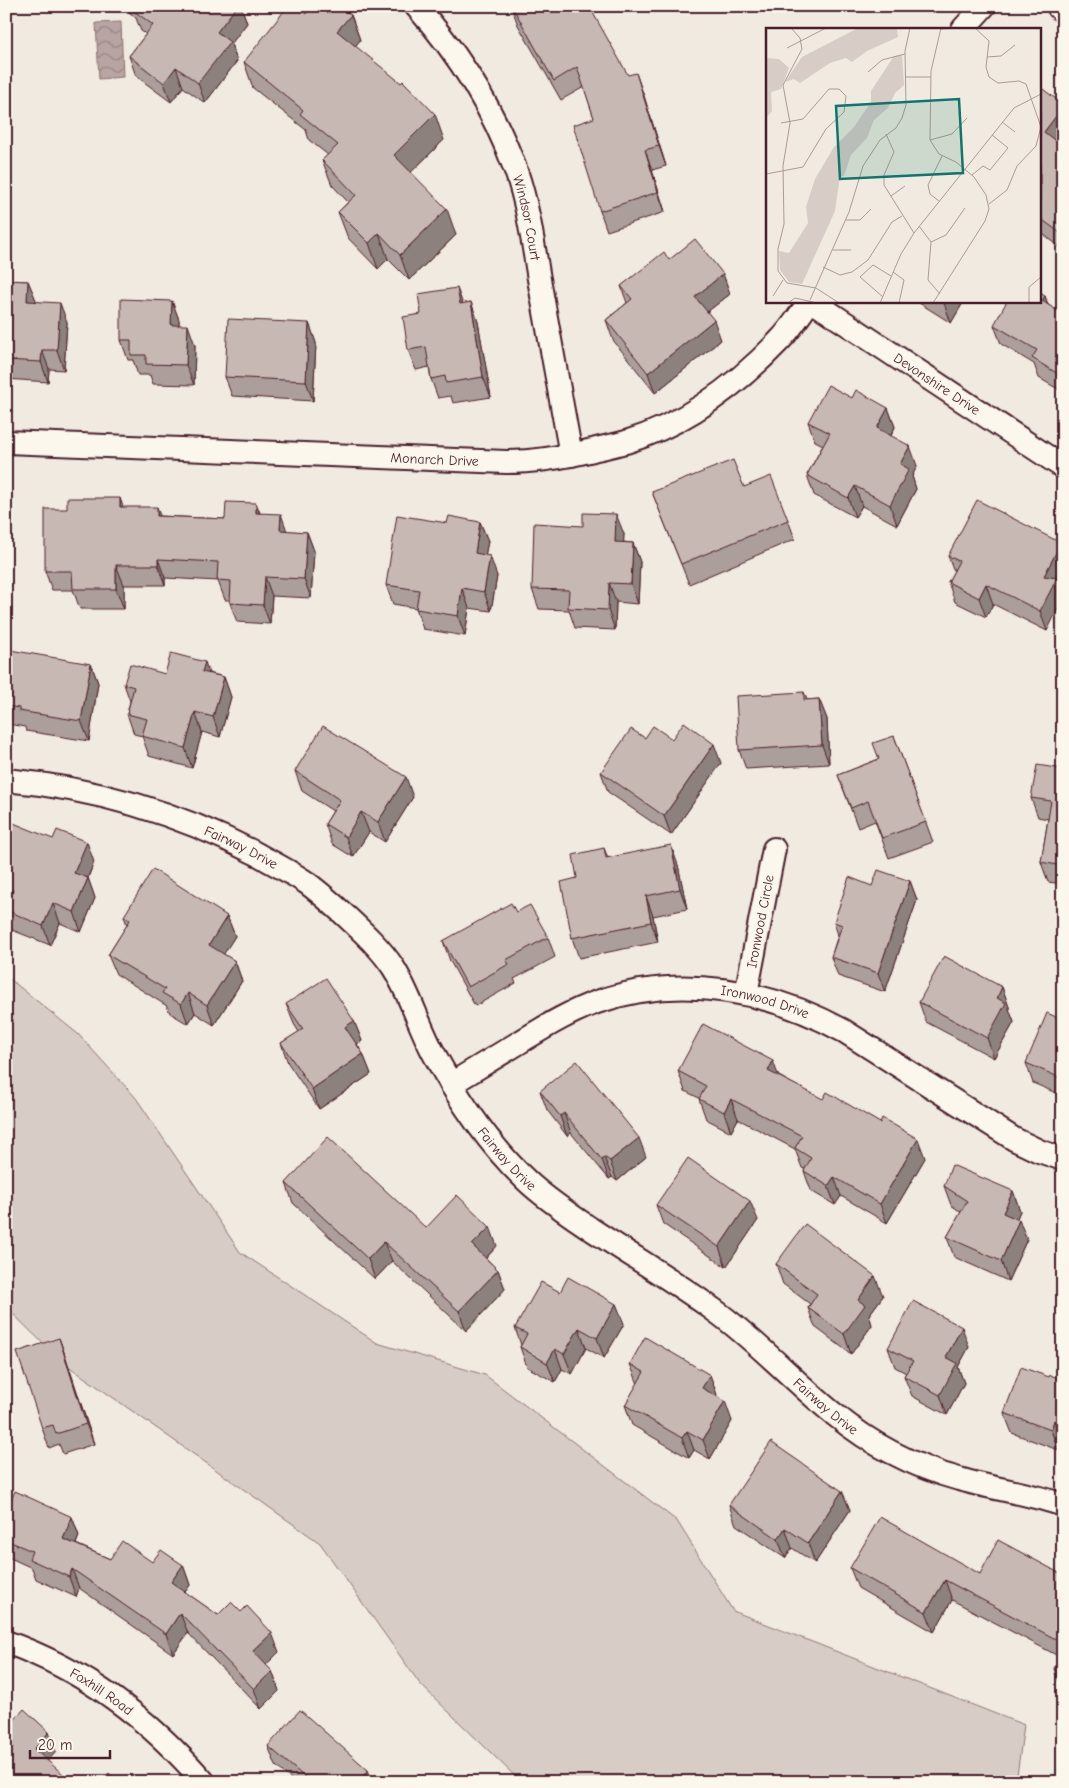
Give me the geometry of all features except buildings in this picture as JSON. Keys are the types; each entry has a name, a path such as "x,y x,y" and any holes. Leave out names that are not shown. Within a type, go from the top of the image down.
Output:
{"street":[{"name":"Windsor Court","path":"416,6 450,49 476,88 498,128 517,173 529,222 571,455"},
{"path":"964,28 984,6"},
{"name":"Monarch Drive","path":"6,442 506,462 571,455 627,442 661,428 699,408 729,387 756,364 782,339 810,302"},
{"name":"Devonshire Drive","path":"813,302 1063,467"},
{"name":"Fairway Drive","path":"6,780 72,789 111,798 154,812 231,841 280,866 306,883 373,942 392,966 407,993 432,1050 480,1130 504,1158 544,1196 712,1309 741,1331 837,1418 890,1452 936,1472 969,1482 1046,1499 1063,1505"},
{"name":"Ironwood Circle","path":"746,994 774,849"},
{"name":"Ironwood Drive","path":"451,1084 543,1027 570,1013 598,1002 626,994 702,987 746,994 781,1003 821,1018 1014,1138 1039,1151 1063,1160"},
{"name":"Foxhill Road","path":"6,1642 68,1670 131,1710 181,1755 204,1782"}],"shaded area":[{"path":"6,976 78,1034 136,1098 240,1252 377,1343 485,1375 677,1521 733,1611 1024,1725 1016,1782 521,1782 420,1684 320,1543 61,1361 6,1307"}],"water":[{"path":"121,22 123,77 99,79 96,23"}]}
